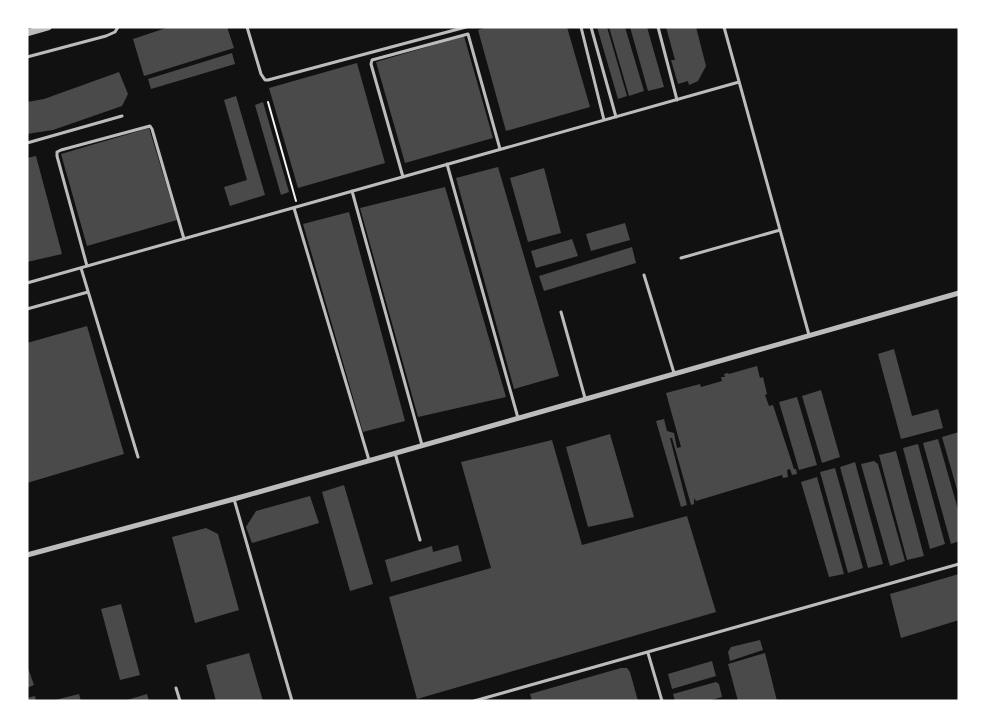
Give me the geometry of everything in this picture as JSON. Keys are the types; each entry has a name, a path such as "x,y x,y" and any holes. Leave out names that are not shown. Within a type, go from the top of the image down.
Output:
{"street":[{"path":"27,33 48,27"},
{"path":"27,555 234,499 959,293"}],"lane":[{"path":"27,57 106,36 115,32 118,27"},
{"path":"247,27 261,74 265,80 466,27"},
{"path":"581,27 604,120"},
{"path":"591,27 616,117"},
{"path":"658,27 677,100"},
{"path":"723,27 809,335"},
{"path":"403,177 370,63 372,60 468,34 500,149"},
{"path":"27,283 739,82"},
{"path":"27,143 122,116"},
{"path":"87,266 57,156 57,152 61,150 150,126 184,239"},
{"path":"447,164 518,418"},
{"path":"352,191 422,445"},
{"path":"296,207 369,460"},
{"path":"681,258 780,230"},
{"path":"81,268 138,457"},
{"path":"644,275 674,373"},
{"path":"27,309 88,292"},
{"path":"561,312 585,398"},
{"path":"395,453 420,540"},
{"path":"234,499 292,701"},
{"path":"474,701 959,564"},
{"path":"648,652 663,701"},
{"path":"176,688 180,701"}],"path":[{"path":"268,102 296,207"}],"building":[{"path":"169,27 227,27 234,48 144,76 133,39"},
{"path":"488,27 567,27 590,107 506,131 478,30"},
{"path":"597,27 607,27 627,96 618,99"},
{"path":"609,27 625,27 644,91 629,96"},
{"path":"630,27 647,27 664,87 648,91"},
{"path":"666,27 696,27 706,66 698,81 689,85 688,81 678,84 671,60 675,60"},
{"path":"464,36 493,138 405,163 376,62"},
{"path":"232,53 235,64 151,89 148,79"},
{"path":"357,63 385,163 298,188 269,88"},
{"path":"119,72 128,94 122,106 53,130 27,134 27,102 44,99"},
{"path":"236,96 265,195 230,206 224,187 247,180 224,100"},
{"path":"263,102 289,192 281,195 255,105"},
{"path":"149,128 177,220 87,246 61,154"},
{"path":"36,156 62,254 27,262 27,158"},
{"path":"498,167 559,376 514,389 456,178"},
{"path":"544,168 561,233 528,242 510,178"},
{"path":"445,187 506,397 418,417 360,208"},
{"path":"349,212 405,421 363,432 303,224"},
{"path":"625,223 630,240 591,251 586,234"},
{"path":"572,239 578,256 536,268 531,251"},
{"path":"632,247 636,263 544,291 539,276"},
{"path":"87,326 124,454 27,483 27,343"},
{"path":"894,349 912,416 938,409 943,428 901,439 878,354"},
{"path":"757,366 760,378 763,377 769,406 773,405 797,474 792,475 790,469 787,470 788,477 783,478 782,475 696,501 694,498 694,504 691,505 672,438 670,438 687,505 681,507 656,421 664,419 667,431 674,433 677,448 681,447 666,393 722,381 721,377 725,377 724,374"},
{"path":"821,390 840,457 822,463 802,396"},
{"path":"797,397 817,465 799,470 779,402"},
{"path":"959,432 959,493 958,493 942,437"},
{"path":"610,434 634,517 588,527 566,447"},
{"path":"938,439 959,513 959,541 951,544 923,443"},
{"path":"552,440 582,545 687,516 716,612 417,699 389,597 491,568 461,462"},
{"path":"918,444 945,544 930,549 903,448"},
{"path":"896,451 924,556 907,560 879,455"},
{"path":"874,461 878,464 905,561 890,566 861,464"},
{"path":"855,462 883,564 868,568 840,467"},
{"path":"835,468 863,568 848,573 820,472"},
{"path":"817,477 844,574 829,577 801,482"},
{"path":"344,485 373,584 350,591 322,492"},
{"path":"310,496 319,523 252,543 246,527 256,511"},
{"path":"206,528 218,534 239,610 195,623 172,537"},
{"path":"458,545 462,561 391,582 385,560 432,546 433,552"},
{"path":"959,574 959,620 901,638 890,594"},
{"path":"121,604 140,675 120,680 101,609"},
{"path":"760,640 763,650 730,661 728,652 731,647"},
{"path":"249,653 263,701 216,701 206,665"},
{"path":"765,653 777,701 738,701 728,664"},
{"path":"712,661 716,676 672,689 668,674"},
{"path":"27,665 34,685 27,688"},
{"path":"627,668 630,672 638,701 532,701 530,694"},
{"path":"716,682 719,684 722,697 708,701 675,701 673,694"},
{"path":"79,694 81,701 55,701 55,700"},
{"path":"147,694 149,701 127,701 127,700"},
{"path":"35,696 36,701 27,701 27,698"}]}
